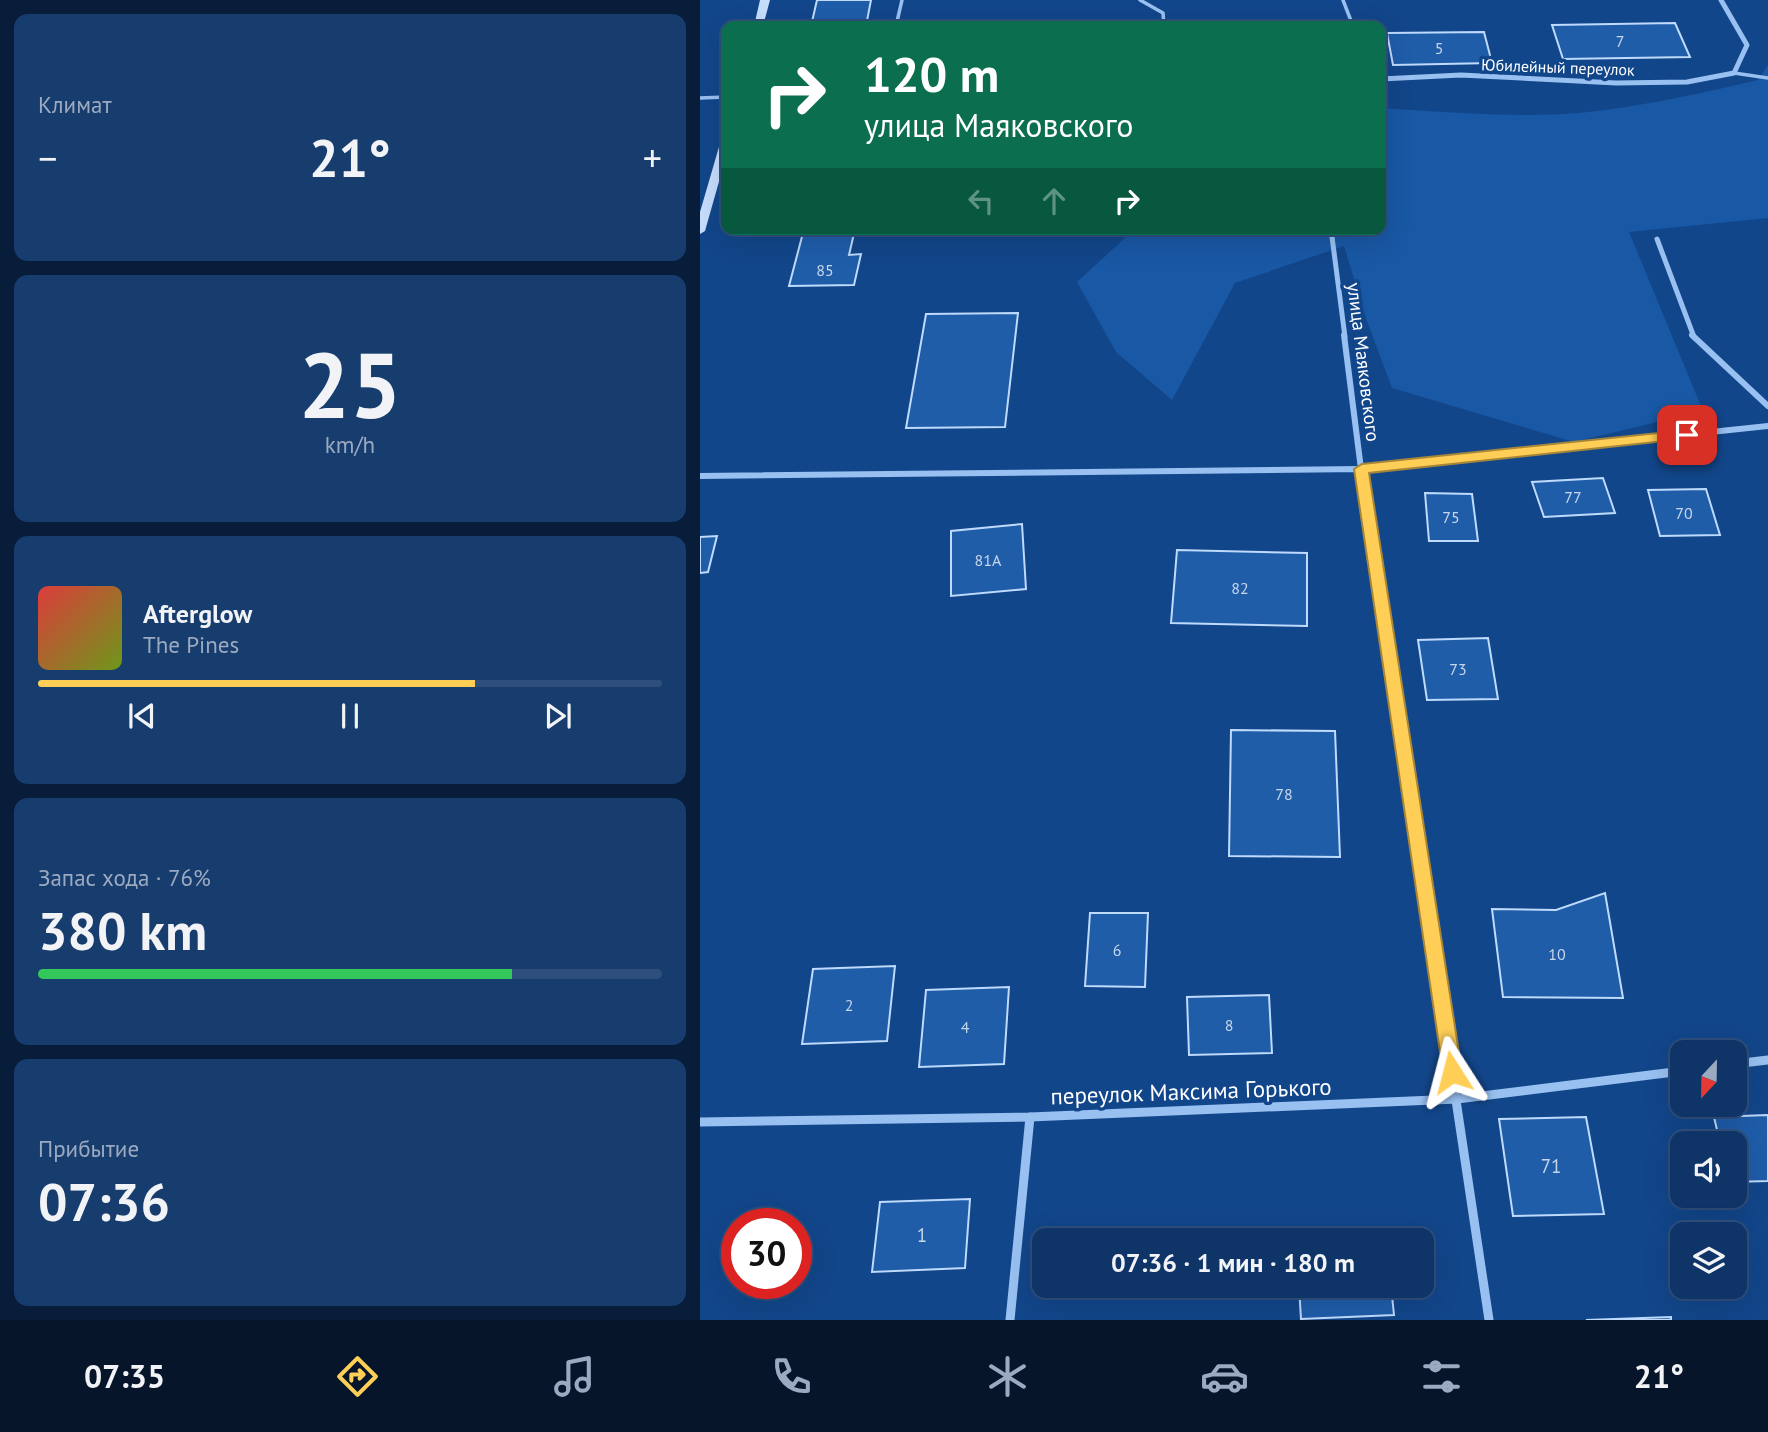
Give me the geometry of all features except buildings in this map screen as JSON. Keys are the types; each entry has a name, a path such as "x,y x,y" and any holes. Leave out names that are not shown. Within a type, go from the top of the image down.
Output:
{"street":[{"path":"759,21 765,0"},
{"path":"1721,0 1747,46 1734,74"},
{"name":"Юбилейный переулок","path":"1386,79 1461,75 1616,83 1687,82 1734,74"},
{"path":"700,231 721,158"},
{"name":"улица Маяковского","path":"1332,235 1362,469 1768,426"},
{"path":"1657,239 1692,335 1768,406"},
{"path":"700,477 1362,469 1489,1320"},
{"path":"1747,1062 1768,1060"},
{"name":"переулок Максима Горького","path":"700,1122 1030,1117 1457,1099 1670,1072"},
{"path":"1010,1320 1030,1117"}],"lane":[{"path":"897,21 902,0"},
{"path":"1140,0 1163,13 1164,21"},
{"path":"1343,0 1351,21"},
{"path":"1734,74 1768,78"},
{"path":"700,98 721,97"}],"shaded area":[{"path":"1768,65 1768,218 1629,232 1703,411 1574,442 1392,388 1367,321 1344,246 1235,283 1172,400 1116,352 1077,282 1126,237 1123,235 1386,235 1386,108 1505,115 1579,113 1647,104 1758,80"}],"route":[{"path":"1452,1072 1362,469 1687,435"}]}
